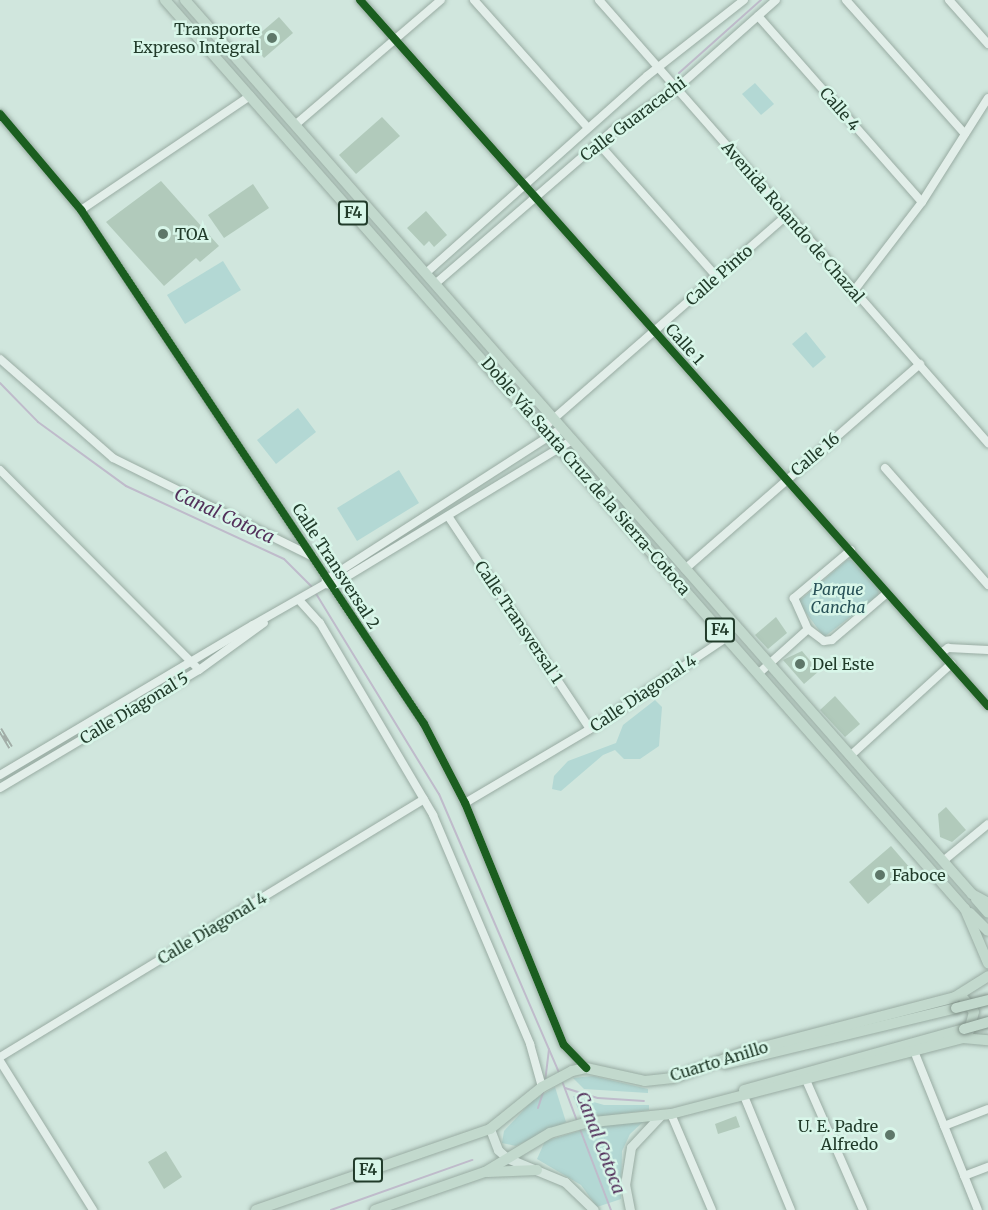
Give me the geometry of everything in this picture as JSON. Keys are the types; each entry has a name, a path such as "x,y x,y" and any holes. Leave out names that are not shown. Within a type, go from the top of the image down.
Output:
{"highway":[{"name":"Doble Vía Santa Cruz de la Sierra-Cotoca","path":"165,0 965,909 988,963"},
{"name":"Doble Vía Santa Cruz de la Sierra-Cotoca","path":"185,0 972,894 988,903"},
{"path":"972,894 988,913"},
{"path":"965,909 988,931"},
{"path":"988,977 988,1001"},
{"path":"956,1002 988,977"},
{"path":"956,1002 967,1001 974,1011 973,1024 963,1034"},
{"name":"Cuarto Anillo","path":"256,1210 490,1129 542,1087 572,1071 586,1068 645,1081 709,1066 747,1061 956,1002 988,1001"},
{"path":"716,1101 758,1084 963,1034 988,1023"},
{"name":"F4","path":"375,1210 485,1172 507,1158 568,1128 584,1123 666,1115 914,1051 963,1034 988,1040"},
{"path":"485,1172 537,1170"}],"main road":[{"path":"630,1210 625,1185 631,1147 666,1115"},
{"path":"490,1129 498,1150 507,1158 565,1182 594,1210"}],"street":[{"name":"Calle 1","path":"360,0 537,196 988,706"},
{"path":"295,125 441,0"},
{"path":"474,0 588,128"},
{"name":"Avenida Rolando de Chazal","path":"599,0 786,216 988,443"},
{"name":"Calle Guaracachi","path":"435,284 598,143 677,88 776,0"},
{"path":"846,0 965,134"},
{"path":"949,0 988,44"},
{"name":"Calle Guaracachi","path":"426,273 588,128 739,2"},
{"name":"Calle 4","path":"758,16 922,202"},
{"path":"81,210 250,96"},
{"path":"853,292 922,202 988,98"},
{"name":"Calle Transversal 2","path":"0,114 81,210 328,575"},
{"path":"598,143 717,277"},
{"name":"Calle Pinto","path":"543,428 558,424 655,330 786,216"},
{"path":"0,359 113,458 315,557"},
{"name":"Calle 16","path":"686,569 786,478 920,364"},
{"path":"327,585 328,575 551,438 558,424"},
{"name":"Calle Diagonal 5","path":"0,788 199,669 308,594 448,516 562,449 572,440"},
{"path":"885,468 988,585"},
{"path":"0,470 199,669"},
{"name":"Calle Transversal 1","path":"448,516 590,729"},
{"path":"850,550 794,598 808,629 824,641 832,640 887,593"},
{"name":"Calle Transversal 2","path":"327,585 424,724 465,803 564,1045 586,1068"},
{"path":"299,600 320,623 424,799 530,1044 542,1087"},
{"name":"Calle Diagonal 5","path":"0,775 192,660 264,623"},
{"path":"758,674 808,629"},
{"name":"Calle Diagonal 4","path":"465,803 590,729 726,638"},
{"path":"941,652 948,648 988,650"},
{"path":"850,756 951,663"},
{"path":"127,700 133,709"},
{"path":"83,726 88,735"},
{"name":"Calle Diagonal 4","path":"0,1059 424,799"},
{"path":"943,861 988,824"},
{"path":"914,1051 978,1210"},
{"path":"0,1059 93,1210"},
{"path":"806,1080 863,1210"},
{"path":"744,1096 791,1210"},
{"path":"944,1126 988,1109"},
{"path":"666,1115 712,1210"},
{"path":"964,1176 988,1167"}],"green space":[{"path":"755,83 774,104 761,115 742,94"},
{"path":"223,261 241,290 185,324 167,295"},
{"path":"806,332 826,357 813,368 792,344"},
{"path":"298,408 316,432 276,464 257,440"},
{"path":"399,470 419,503 357,541 337,508"},
{"name":"Parque Cancha","path":"847,560 853,560 879,589 878,596 824,637 798,602"},
{"path":"655,700 662,707 659,746 640,759 624,759 615,750 603,755 561,791 552,789 554,776 568,761 616,743 623,725"},
{"path":"593,1076 648,1089 648,1093 584,1089 573,1078"},
{"path":"555,1087 566,1122 516,1146 502,1143 504,1131 533,1100"},
{"path":"573,1096 604,1105 649,1105 649,1110 582,1119"},
{"path":"644,1121 630,1134 622,1151 621,1199 597,1207 581,1185 537,1159 545,1141 600,1125"}],"building":[{"name":"Transporte Expreso Integral","path":"279,17 293,33 264,58 250,42"},
{"path":"382,117 400,136 356,174 339,155"},
{"name":"TOA","path":"161,181 219,246 200,262 196,258 164,286 106,222"},
{"name":"TOA","path":"253,184 269,208 224,238 208,215"},
{"path":"426,211 447,235 434,247 429,241 424,246 407,228"},
{"path":"776,617 787,633 768,649 755,635"},
{"name":"Del Este","path":"802,651 819,671 804,684 783,660"},
{"path":"835,696 860,724 845,737 820,710"},
{"path":"946,807 966,830 952,842 940,837 938,814"},
{"name":"Faboce","path":"891,846 910,868 868,904 849,882"},
{"path":"736,1116 740,1127 718,1134 715,1124"},
{"path":"166,1151 182,1177 164,1189 148,1162"}],"waterway":[{"path":"679,73 761,0"},
{"name":"Canal Cotoca","path":"0,383 38,422 126,486 284,559 312,587"},
{"name":"Canal Cotoca","path":"315,592 439,794 559,1073"},
{"path":"545,1082 549,1049"},
{"name":"Canal Cotoca","path":"562,1081 577,1121"},
{"path":"565,1088 598,1098 644,1101"},
{"path":"538,1108 544,1090"},
{"name":"Canal Cotoca","path":"580,1129 611,1210"},
{"path":"331,1210 472,1160"}],"railway":[{"path":"0,729 11,747"}],"cycle path":[{"path":"360,0 988,706"},
{"path":"0,114 81,210 424,724 465,803 564,1045 586,1068"}],"place":[{"name":"Transporte Expreso Integral","path":"272,38"},
{"name":"TOA","path":"163,234"},
{"name":"Del Este","path":"800,664"},
{"name":"Faboce","path":"880,875"},
{"name":"U. E. Padre Alfredo","path":"890,1135"}]}
